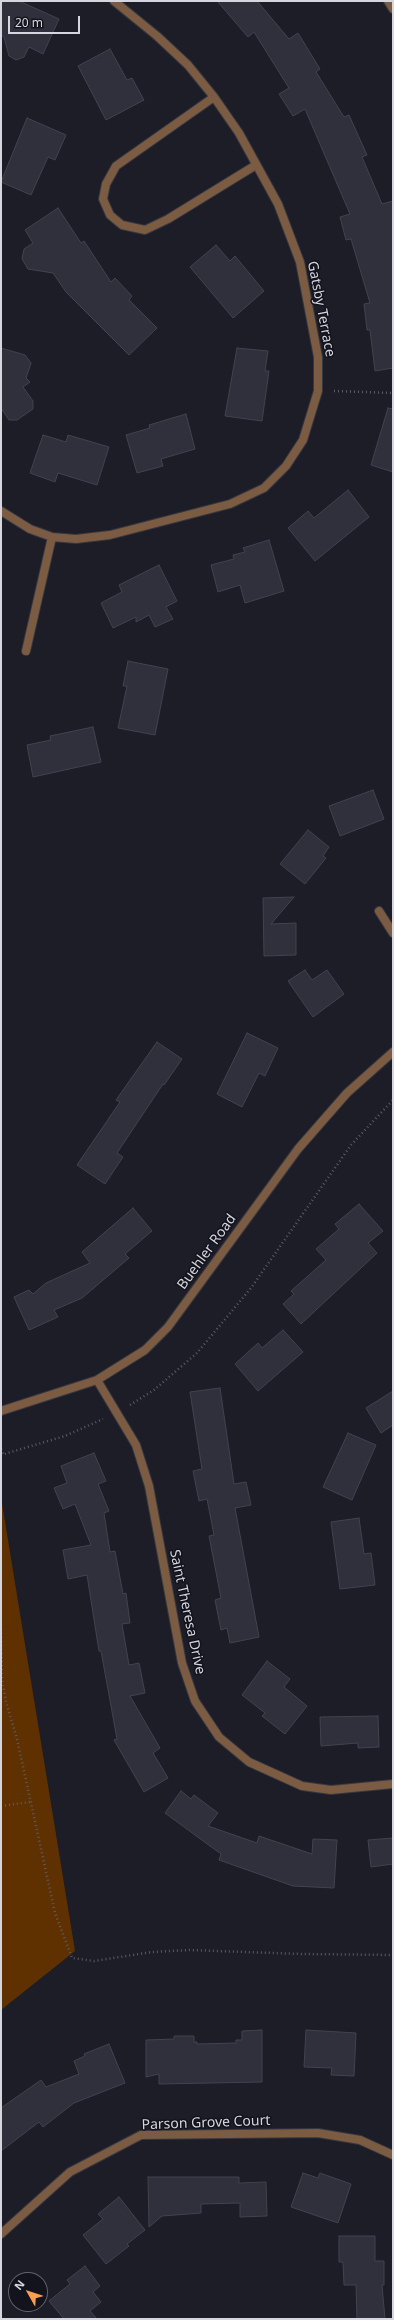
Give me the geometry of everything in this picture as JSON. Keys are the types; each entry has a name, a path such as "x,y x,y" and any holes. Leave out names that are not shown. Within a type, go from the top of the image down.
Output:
{"street":[{"path":"388,1 393,9"},
{"name":"Gatsby Terrace","path":"1,511 30,529 52,537 76,539 110,536 230,504 264,488 286,466 304,440 318,391 318,357 300,262 278,204 239,133 214,97 182,60 157,36 117,2"},
{"path":"214,97 116,166 106,184 103,199 110,215 122,225 145,230 168,219 256,165"},
{"path":"26,651 52,537"},
{"path":"378,911 393,933"},
{"name":"Buehler Road","path":"1,1411 97,1380 145,1350 168,1327 298,1149 347,1093 393,1052"},
{"name":"Saint Theresa Drive","path":"97,1380 136,1445 149,1486 182,1663 194,1701 219,1737 248,1762 302,1786 331,1790 393,1784"},
{"name":"Parson Grove Court","path":"1,2234 70,2172 141,2135 318,2133 360,2140 393,2155"}],"path":[{"path":"318,391 393,393"},
{"path":"1,1449 2,1455 65,1436 117,1412 154,1390 197,1353 250,1288 351,1145 393,1100"},
{"path":"1,1625 2,1680 55,1913 72,1958 94,1960 152,1952 189,1950 393,1955"},
{"path":"1,1806 30,1802"}],"shaded area":[{"path":"1,1497 75,1951 1,2010"}],"building":[{"path":"1,1 19,1 59,19 43,54 29,47 24,57 16,60 9,56 4,37 1,35"},
{"path":"217,1 257,1 289,39 298,33 320,69 316,72 344,117 349,115 367,155 362,157 382,204 393,201 393,368 375,371 370,330 367,330 364,304 370,303 351,239 346,240 340,217 350,214 305,109 293,116 279,94 289,88 254,32 248,37"},
{"path":"110,49 127,80 132,78 144,100 106,120 78,66"},
{"path":"27,118 66,135 55,160 48,157 31,195 1,182"},
{"path":"58,208 81,243 84,241 111,282 115,278 132,296 129,300 157,328 129,355 66,292 53,273 28,269 22,259 24,249 33,243 25,230"},
{"path":"216,245 230,261 235,256 264,291 233,318 190,267"},
{"path":"1,348 25,355 31,363 26,378 30,382 23,387 33,401 33,409 17,420 9,420 1,408"},
{"path":"237,348 268,351 265,371 269,371 262,421 225,416"},
{"path":"388,408 393,409 393,472 371,465"},
{"path":"186,414 195,449 161,459 163,466 137,473 126,435 150,428 149,425"},
{"path":"43,435 66,442 68,435 109,447 97,485 58,473 55,482 30,473"},
{"path":"348,490 369,517 315,561 288,528 308,511 314,518"},
{"path":"269,540 284,591 245,603 240,585 218,592 211,565 234,559 233,555 245,552 243,548"},
{"path":"159,565 177,601 166,607 173,619 155,627 149,615 136,622 136,617 113,628 101,603 122,592 119,585"},
{"path":"128,661 168,669 155,735 118,728 127,686 123,686"},
{"path":"93,727 101,762 33,777 27,745 51,740 50,736"},
{"path":"373,790 384,819 340,836 329,806"},
{"path":"308,830 329,847 323,856 326,858 305,884 280,864"},
{"path":"294,897 271,924 296,923 296,955 264,956 263,898"},
{"path":"305,970 312,980 327,970 344,994 313,1017 288,981"},
{"path":"247,1033 278,1048 265,1076 259,1073 242,1107 217,1094"},
{"path":"157,1042 182,1059 164,1085 163,1084 117,1153 123,1157 105,1184 77,1165 120,1102 116,1100"},
{"path":"359,1204 383,1231 368,1243 377,1253 301,1324 283,1304 294,1294 291,1291 326,1260 316,1249 339,1229 335,1224"},
{"path":"133,1208 152,1231 125,1254 129,1258 82,1298 54,1310 58,1317 29,1330 14,1297 29,1290 33,1294 46,1283 90,1263 82,1252"},
{"path":"283,1330 303,1352 258,1391 235,1364 258,1343 262,1348"},
{"path":"220,1388 234,1484 246,1482 251,1505 235,1508 259,1637 230,1643 227,1628 221,1630 215,1600 221,1598 209,1536 214,1535 207,1499 199,1501 193,1471 202,1469 190,1392"},
{"path":"393,1391 393,1425 381,1433 366,1408"},
{"path":"348,1433 376,1445 352,1500 323,1487"},
{"path":"94,1453 106,1481 98,1484 109,1511 104,1513 110,1552 115,1551 123,1594 126,1593 130,1623 122,1624 129,1665 139,1663 145,1693 130,1696 160,1748 153,1753 168,1778 144,1792 114,1740 117,1739 101,1651 99,1651 87,1575 68,1579 63,1550 91,1545 75,1504 63,1509 54,1488 67,1483 61,1466"},
{"path":"359,1518 364,1554 371,1553 375,1585 340,1589 331,1522"},
{"path":"267,1661 290,1679 284,1687 307,1706 285,1734 262,1716 265,1713 242,1695"},
{"path":"378,1716 379,1747 358,1748 358,1743 321,1746 320,1717"},
{"path":"181,1791 191,1799 194,1795 218,1813 208,1826 257,1843 259,1836 312,1854 313,1839 337,1840 334,1888 293,1886 219,1860 221,1854 165,1813"},
{"path":"393,1838 393,1864 371,1867 368,1840"},
{"path":"262,2030 262,2082 159,2084 159,2074 146,2077 146,2040 174,2039 174,2036 194,2036 194,2042 197,2042 197,2044 236,2043 236,2040 242,2040 242,2031"},
{"path":"306,2030 356,2033 354,2076 331,2075 332,2068 304,2067"},
{"path":"109,2044 125,2083 74,2103 43,2127 39,2122 1,2151 1,2108 41,2080 46,2087 79,2074 74,2061 85,2056 84,2054"},
{"path":"303,2173 318,2178 320,2173 351,2184 338,2223 291,2207"},
{"path":"148,2177 239,2177 239,2183 266,2182 267,2216 240,2217 240,2203 201,2204 201,2213 162,2216 149,2227"},
{"path":"119,2197 145,2230 127,2244 129,2246 106,2264 83,2235 103,2219 98,2214"},
{"path":"339,2236 375,2236 375,2261 384,2261 384,2285 382,2285 385,2319 357,2319 356,2285 344,2285 343,2262 339,2262"},
{"path":"85,2266 100,2286 93,2292 101,2302 90,2311 97,2319 64,2319 49,2301 70,2284 67,2280"}]}
